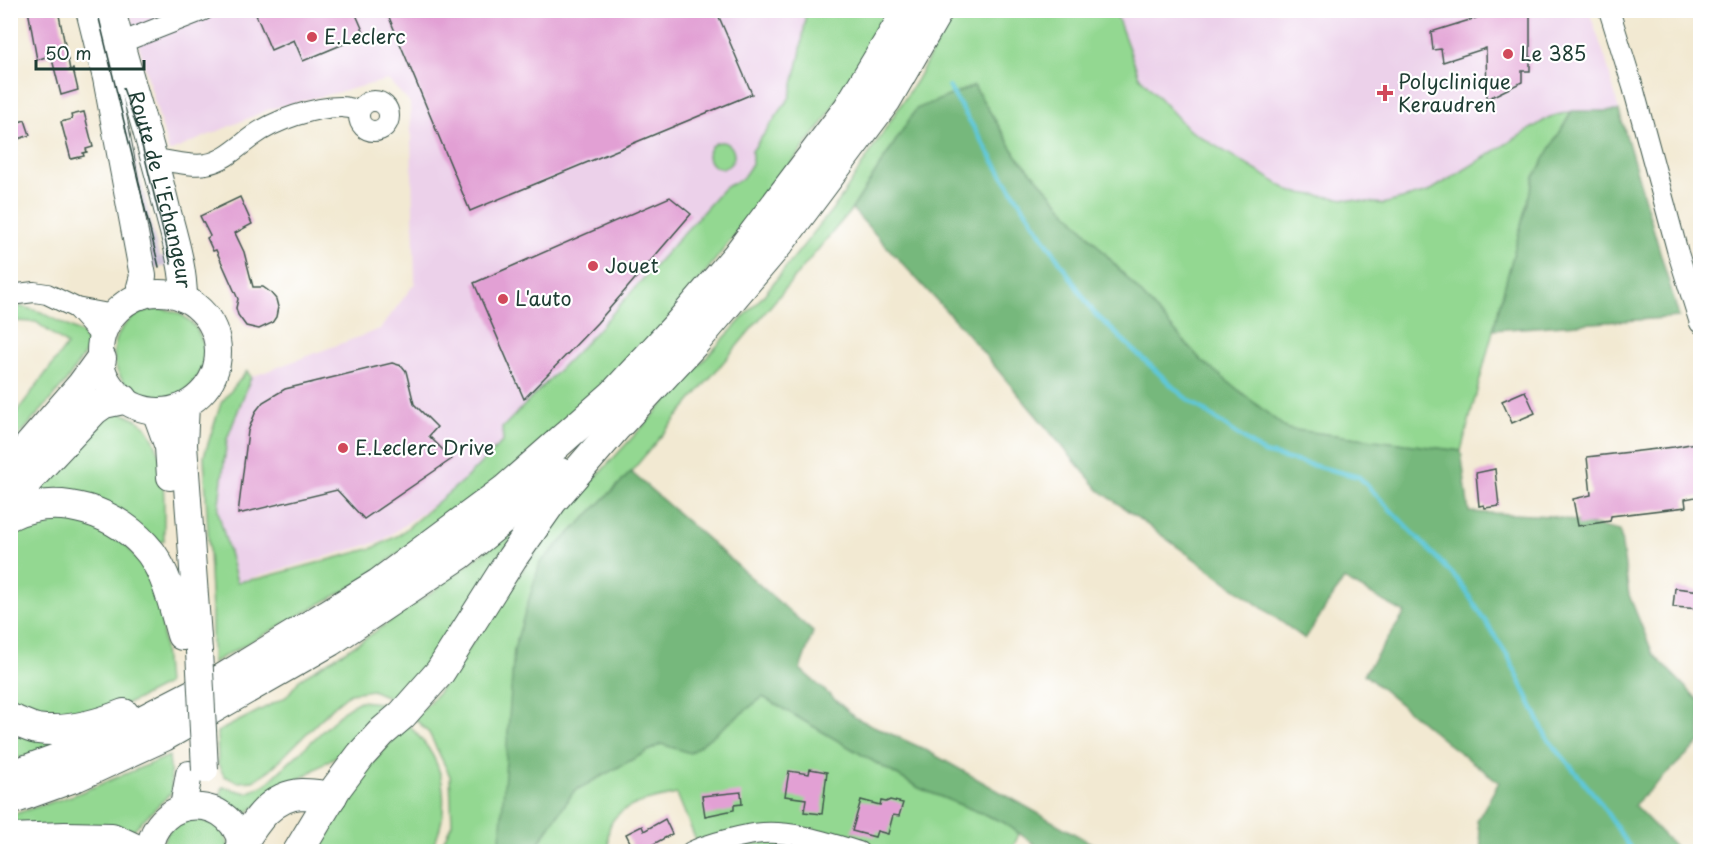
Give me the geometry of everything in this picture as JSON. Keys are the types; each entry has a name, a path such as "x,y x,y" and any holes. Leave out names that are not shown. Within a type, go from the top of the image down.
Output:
{"highway":[{"path":"10,776 95,745 219,681 378,584 506,489 614,394 678,326 737,256 848,109 908,10"},
{"path":"298,852 332,796 362,755 440,672 512,558 552,501 616,427 694,343 778,243 886,100 938,10"},
{"path":"10,468 82,385 102,348"},
{"path":"10,499 94,410 104,403 123,399"},
{"path":"10,801 77,776 164,736 330,641 459,555 616,427"},
{"path":"10,515 44,506 75,505 100,513 126,528 151,554 168,584 188,647"},
{"path":"10,719 36,729 70,729 103,723 159,700 308,628"},
{"path":"242,848 260,816 280,800 302,794 332,796"},
{"path":"10,839 112,838 142,852"}],"main road":[{"name":"Route de L'Echangeur","path":"89,10 106,78 143,276 140,287 141,297"},
{"name":"Route de L'Echangeur","path":"112,10 155,159 184,277 184,299"},
{"path":"155,294 184,299 199,308 210,322 216,337 217,364 211,380 200,394 186,405 171,410 155,411 138,407 123,399 112,388 105,374 102,348 114,315 126,304 141,297 155,294"},
{"path":"186,405 184,445 188,647"},
{"path":"155,411 168,447 188,647 197,772 215,810"},
{"path":"183,807 197,772"},
{"path":"149,852 150,841 163,818 183,807 205,807 223,815 235,828 242,848"}],"street":[{"path":"120,43 204,10"},
{"path":"1609,10 1633,87 1678,253 1701,323"},
{"path":"155,159 195,165 208,164 231,153 279,121 310,112 341,107 359,110"},
{"path":"10,295 34,292 47,294 76,308 114,315"},
{"path":"76,308 102,348"},
{"path":"691,852 704,846 763,832 802,836 847,850"}],"shaded area":[{"path":"92,11 106,11 118,59 138,118 174,265 150,269 134,185","holes":["115,72 134,125 166,256 159,257"]},
{"path":"129,11 815,11 777,140 504,455 382,541 237,582 218,511 227,439 251,377 380,329 415,283 410,103 388,80 270,109 169,152"},
{"name":"Polyclinique Keraudren","path":"1115,11 1589,11 1606,60 1619,111 1572,111 1550,117 1428,192 1383,204 1292,192 1189,130 1139,76"}],"green space":[{"path":"805,11 892,11 823,123 661,329 522,462 357,584 212,663 212,611 204,456 221,403 247,371 251,377 227,439 218,511 237,582 261,578 373,548 399,535 466,478 503,441 502,428 594,334 724,188 742,179 752,164 752,151 790,97 800,55"},
{"path":"955,11 1115,11 1139,76 1189,130 1292,192 1383,204 1428,192 1550,117 1572,111 1534,177 1461,451 1287,429 1201,360 1017,156 974,86 916,109 852,209 631,472 540,563 500,841 494,851 438,851 452,824 450,776 429,733 414,718 437,694 560,516 763,296 839,201 916,81"},
{"path":"974,86 1017,156 1201,360 1287,429 1461,451 1469,512 1551,516 1620,531 1629,595 1653,654 1700,702 1700,742 1634,805 1679,851 1483,851 1477,821 1499,782 1447,743 1364,674 1405,613 1344,579 1305,639 1099,490 964,330 852,209 916,109"},
{"path":"1572,111 1619,111 1679,317 1493,330 1534,177"},
{"path":"721,142 731,145 734,155 731,165 721,168 711,165 708,155 711,145"},
{"path":"19,306 41,312 83,334 88,349 65,383 11,445 10,421 67,345 36,322 11,321 11,308"},
{"path":"159,309 176,312 191,322 201,337 204,354 201,371 191,386 176,396 159,399 142,396 127,386 117,371 114,354 117,337 127,322 142,312"},
{"path":"120,412 145,426 153,437 158,451 163,481 164,541 154,544 21,499 99,418"},
{"path":"631,472 813,632 800,669 856,718 924,749 1105,851 1044,851 1003,822 919,788 763,697 690,753 661,744 574,791 533,851 494,851 500,841 514,649 540,563"},
{"path":"45,513 94,522 124,542 148,573 161,612 167,684 134,701 87,716 48,719 11,709 10,522"},
{"path":"527,519 404,704 372,690 350,693 271,769 253,781 238,782 224,776 218,764 217,732 286,697 301,678 360,642 439,587"},
{"path":"763,697 919,788 1003,822 1019,834 1011,852 890,851 840,837 697,843 677,794 638,804 617,815 610,825 608,836 611,851 533,852 574,791 661,744 690,753"},
{"path":"360,701 381,703 394,712 341,753 248,812 231,806 220,795 223,787 247,793 265,785 347,708"},
{"path":"407,723 426,745 435,760 442,786 443,813 436,839 429,851 310,852 337,804"},
{"path":"11,727 83,739 11,761"},
{"path":"169,756 172,792 129,834 11,833 11,815 74,795"},
{"path":"191,818 206,821 222,831 230,852 161,852 170,830"},
{"path":"769,841 803,844 822,851 718,852"}],"building":[{"path":"28,10 58,10 70,70 73,69 78,90 61,95 51,55 37,60"},
{"name":"E.Leclerc","path":"254,10 354,10 365,35 303,61 294,40 271,50"},
{"path":"386,10 716,10 752,94 470,211"},
{"name":"Le 385","path":"1488,10 1530,10 1530,71 1522,71 1522,82 1487,99 1486,48 1443,62 1441,49 1433,50 1431,32 1476,18"},
{"path":"84,112 93,147 86,149 84,156 71,159 61,122 72,119 71,115"},
{"path":"25,120 30,135 10,142 10,125"},
{"path":"240,197 252,224 235,233 244,252 253,287 263,287 270,292 276,299 278,307 272,323 259,329 246,326 238,315 236,308 238,299 216,250 213,251 207,238 210,236 200,216"},
{"path":"670,197 691,214 597,323 524,399 474,283"},
{"name":"E.Leclerc Drive","path":"392,363 402,366 406,371 414,404 437,427 429,436 452,459 364,519 337,490 238,514 248,431 256,411 263,402 285,389"},
{"path":"1525,391 1535,413 1512,423 1502,401"},
{"path":"1701,442 1701,496 1685,499 1686,507 1611,516 1610,521 1578,526 1573,499 1591,495 1587,457"},
{"path":"1495,469 1499,506 1485,508 1484,505 1479,506 1476,473"},
{"path":"1675,588 1701,591 1701,609 1673,607"},
{"path":"810,769 827,772 822,814 804,812 806,799 785,796 789,771 809,774"},
{"path":"741,792 742,804 734,805 734,810 705,816 702,796"},
{"path":"861,800 880,805 881,801 890,800 903,803 899,816 893,815 888,834 877,831 875,837 852,831"},
{"path":"665,819 672,834 635,852 626,834 642,826 644,831"}],"waterway":[{"path":"949,87 1006,181 1094,313 1182,395 1264,453 1359,477 1460,582 1509,658 1547,738 1597,798 1633,852"}],"tram line":[{"path":"97,10 159,267"},
{"path":"123,88 139,133 171,264"}],"place":[{"name":"E.Leclerc","path":"312,37"},
{"name":"Le 385","path":"1508,54"},
{"name":"Polyclinique Keraudren","path":"1385,93"},
{"name":"Jouet","path":"593,266"},
{"name":"L'auto","path":"503,299"},
{"name":"E.Leclerc Drive","path":"343,448"}]}
